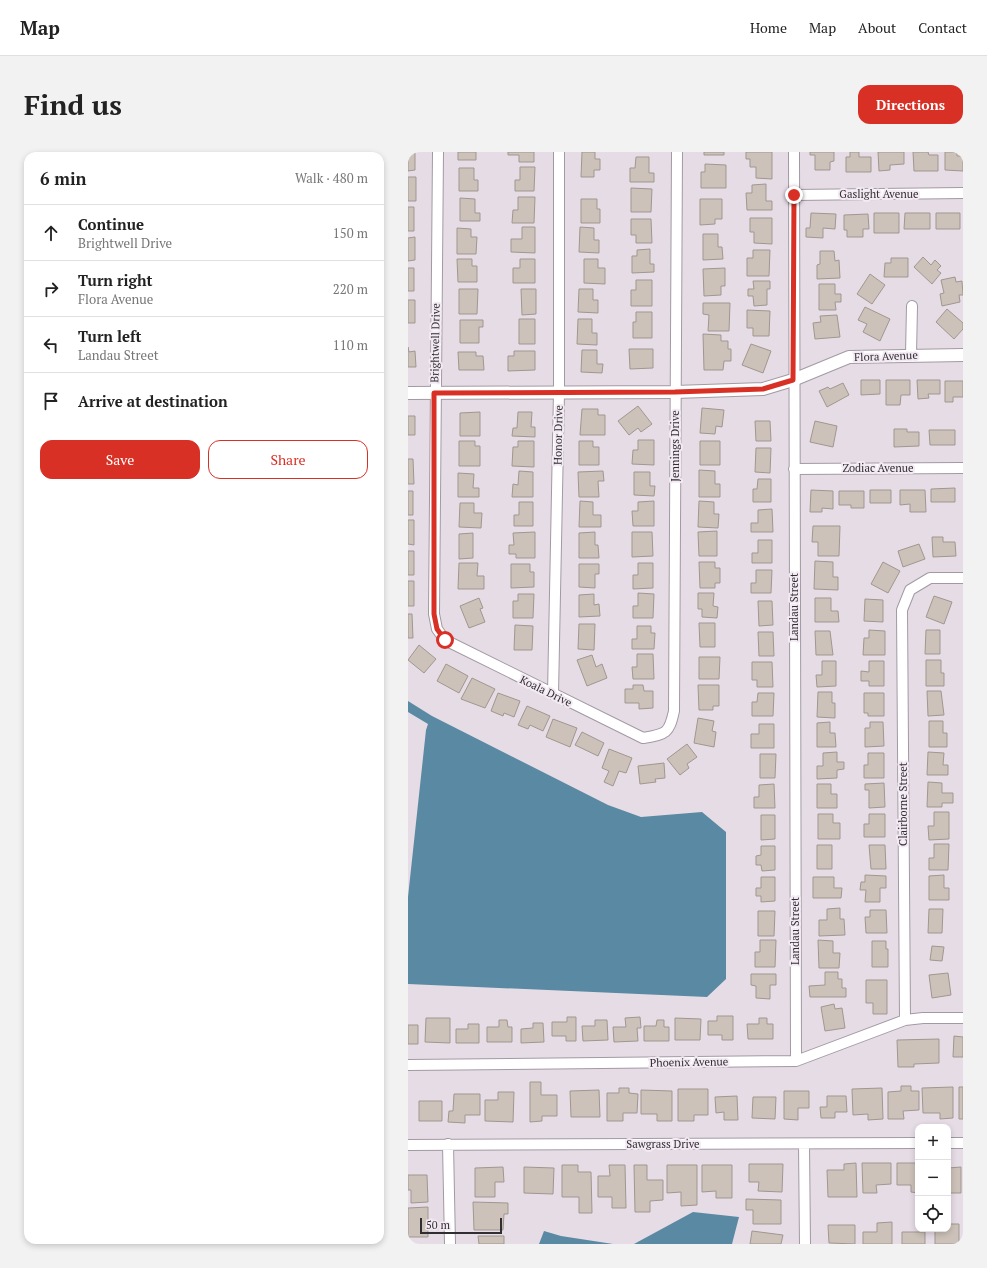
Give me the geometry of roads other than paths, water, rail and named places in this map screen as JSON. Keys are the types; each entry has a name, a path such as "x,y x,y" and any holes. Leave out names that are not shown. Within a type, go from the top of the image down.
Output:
{"street":[{"name":"Brightwell Drive","path":"437,629 434,614 434,393 438,152"},
{"name":"Honor Drive","path":"553,694 559,392 559,152"},
{"name":"Jennings Drive","path":"662,735 671,728 674,711 676,152"},
{"name":"Landau Street","path":"794,152 793,380 796,1061"},
{"name":"Gaslight Avenue","path":"794,195 963,193"},
{"path":"911,354 912,306"},
{"name":"Flora Avenue","path":"408,393 675,392 763,389 793,380 849,357 911,354 963,354"},
{"name":"Zodiac Avenue","path":"794,469 963,468"},
{"name":"Clairborne Street","path":"905,1020 902,610 910,590 930,578 963,578"},
{"name":"Koala Drive","path":"437,629 445,640 643,738 662,735"},
{"name":"Phoenix Avenue","path":"408,1065 796,1061 905,1020 923,1018 963,1018"},
{"name":"Sawgrass Drive","path":"408,1145 915,1143"},
{"path":"951,1143 963,1143"},
{"path":"448,1144 450,1244"},
{"path":"804,1144 805,1244"}],"water":[{"path":"408,701 432,716 608,805 641,817 702,812 726,832 726,979 707,997 408,984 408,897 426,730 428,724 408,712"},
{"path":"693,1212 739,1217 732,1244 634,1244"},
{"path":"544,1231 561,1236 613,1244 539,1244"}]}
